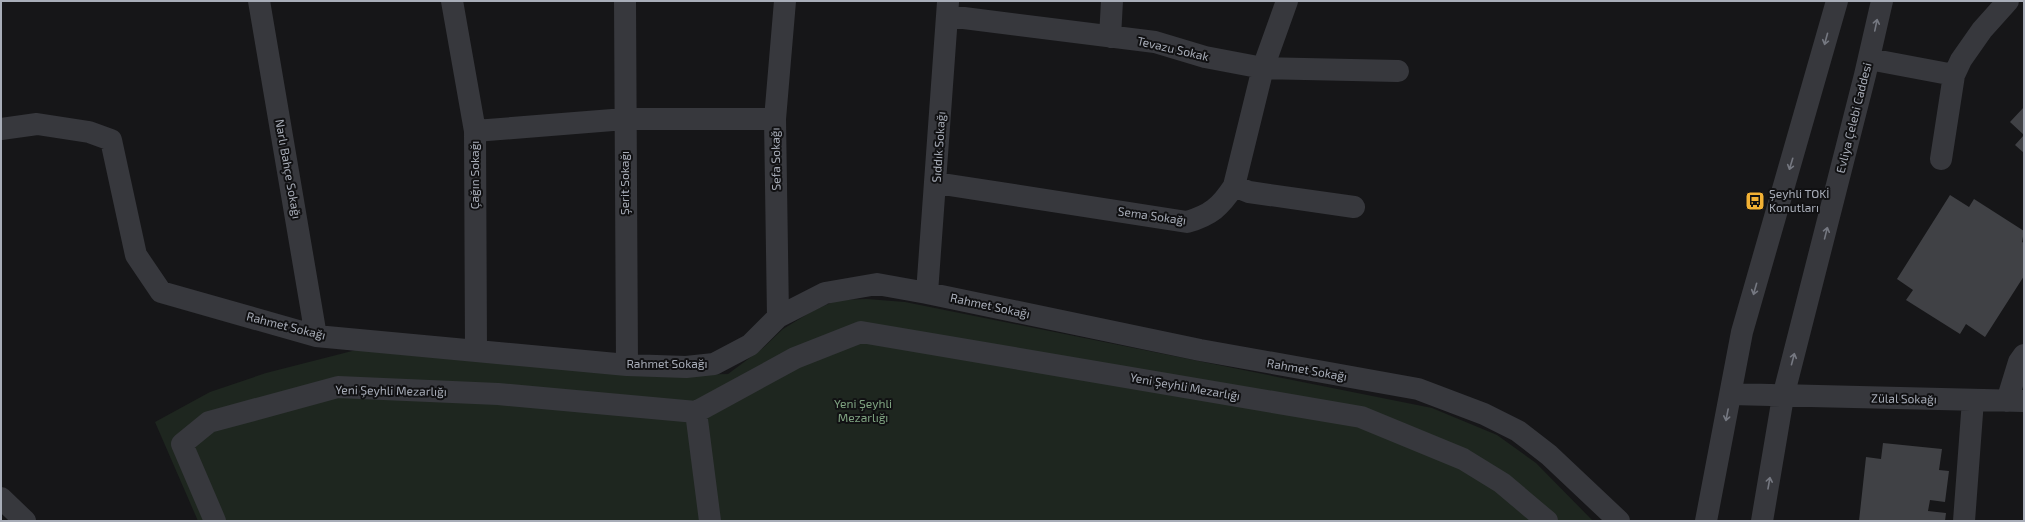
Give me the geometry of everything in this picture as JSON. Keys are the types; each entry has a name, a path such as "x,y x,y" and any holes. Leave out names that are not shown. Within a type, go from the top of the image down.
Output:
{"street":[{"name":"Narlı Bahçe Sokağı","path":"259,1 316,336"},
{"name":"Çağın Sokağı","path":"452,1 475,131 476,350"},
{"name":"Şerit Sokağı","path":"624,1 627,365"},
{"name":"Sefa Sokağı","path":"778,317 776,119 785,1"},
{"path":"1110,37 1112,1"},
{"name":"Sema Sokağı","path":"936,183 1187,222 1207,216 1224,202 1234,186 1263,68 1287,1"},
{"path":"1706,521 1742,332 1837,1"},
{"name":"Evliya Çelebi Caddesi","path":"1762,521 1783,397 1869,59 1882,1"},
{"path":"1942,159 1954,75 1978,36 2008,1"},
{"name":"Tevazu Sokak","path":"948,9 1110,37 1155,42 1205,57 1263,68 1398,71"},
{"name":"Sıddık Sokağı","path":"927,293 948,9"},
{"path":"1869,59 1954,75"},
{"path":"475,131 625,119 776,119"},
{"name":"Rahmet Sokağı","path":"1,129 37,124 89,132 111,140 136,255 161,292 316,336 627,365 686,367 714,364 750,345 778,317 826,293 877,284 1303,370 1418,389 1484,414 1518,431 1549,455 1619,521"},
{"path":"1234,186 1249,192 1354,208"},
{"name":"Yeni Şeyhli Mezarlığı","path":"215,521 182,444 209,422 338,387 498,394 696,412 795,358 861,332 1361,417 1463,459 1502,483 1546,521"},
{"path":"2015,401 2019,362 2024,355"},
{"path":"1731,394 1783,397"},
{"name":"Zülal Sokağı","path":"1783,397 2015,401"},
{"path":"1964,521 1973,400"},
{"path":"696,412 710,521"},
{"path":"1,498 25,521"}],"green space":[{"name":"Yeni Şeyhli Mezarlığı","path":"867,299 905,302 1432,408 1497,435 1536,463 1593,521 198,521 155,422 210,392 266,373 356,350 643,376 728,374 763,348 783,329 814,310 838,300"}],"building":[{"path":"2024,107 2024,135 2010,122"},
{"path":"2024,135 2024,153 2015,145"},
{"path":"1950,195 1969,207 1974,199 2024,231 2022,242 2024,243 2024,276 1985,337 1966,324 1960,334 1906,300 1913,290 1897,279"},
{"path":"1883,443 1942,449 1939,470 1949,471 1945,502 1930,500 1928,511 1946,513 1945,521 1859,521 1866,457 1881,459"}],"place":[{"name":"Şeyhli TOKİ Konutları","path":"1755,201"}]}
